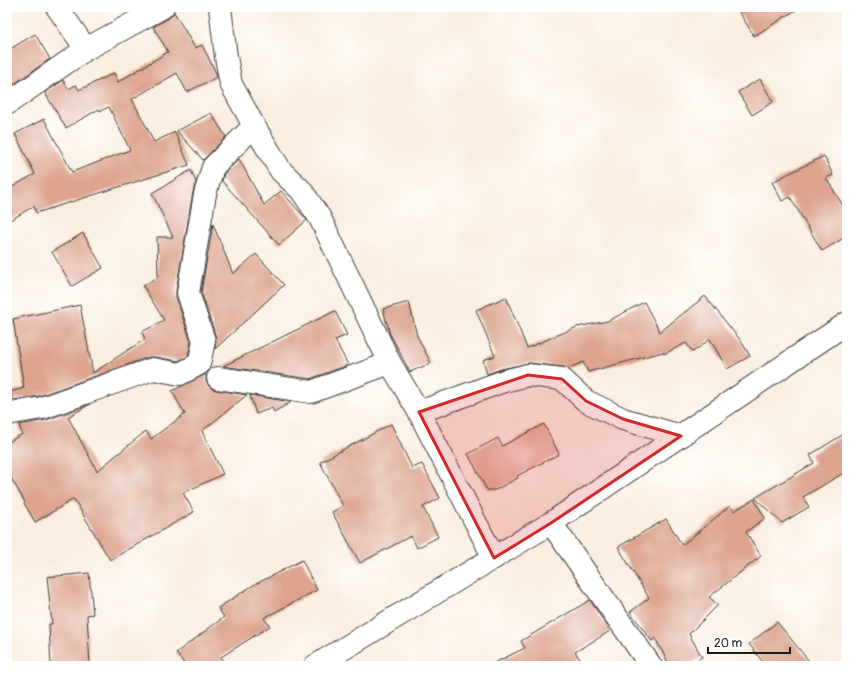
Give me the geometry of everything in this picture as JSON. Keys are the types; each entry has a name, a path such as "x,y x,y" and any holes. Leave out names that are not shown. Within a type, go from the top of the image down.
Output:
{"street":[{"path":"57,7 86,49"},
{"path":"7,104 86,49 163,7"},
{"path":"220,7 231,84 281,171 301,190 320,218 390,363 419,412 494,558"},
{"path":"7,414 42,408 153,369 180,374 199,364 204,341 188,293 205,194 213,167 254,126"},
{"path":"315,666 551,523 847,322"},
{"path":"218,378 311,392 390,363"},
{"path":"419,412 504,381 528,375 562,379 586,401 623,419 681,436"},
{"path":"551,523 651,666"}],"highlighted area":[{"path":"528,375 562,379 586,401 623,419 681,436 551,523 494,558 419,412"}],"building":[{"path":"736,7 801,7 754,36"},
{"path":"174,12 195,48 202,45 217,77 187,92 177,73 132,99 154,142 175,132 189,165 36,213 34,206 7,222 7,190 35,174 15,134 44,119 72,172 130,150 109,107 100,111 99,109 66,128 45,93 63,80 68,89 76,85 79,90 114,73 118,82 168,52 153,27 169,18"},
{"path":"35,34 50,59 7,89 7,51"},
{"path":"760,79 773,102 752,115 738,92"},
{"path":"211,113 226,137 203,160 177,131"},
{"path":"824,156 833,175 826,178 847,212 847,236 822,251 790,197 782,201 772,182"},
{"path":"239,159 264,205 281,191 307,220 279,245 222,181 224,174"},
{"path":"191,170 196,182 176,291 176,297 191,342 188,356 178,361 149,357 39,396 13,400 10,392 24,388 13,319 80,305 93,373 145,339 142,332 164,320 143,286 158,277 157,237 173,237 152,193"},
{"path":"213,224 233,274 256,254 284,285 215,349 216,337 201,292"},
{"path":"83,233 103,268 72,286 52,252"},
{"path":"705,296 741,341 750,356 727,369 710,339 693,352 686,343 664,354 663,352 588,372 583,362 568,369 563,367 529,363 501,369 487,374 483,360 495,356 476,310 506,297 527,348 577,327 608,321 644,302 660,332"},
{"path":"409,302 417,336 431,363 410,372 390,334 383,309"},
{"path":"335,311 347,335 335,340 348,365 310,379 223,366"},
{"path":"206,374 206,382 211,388 247,395 202,431 223,474 183,493 194,512 110,560 74,499 35,522 7,471 7,443 22,434 19,425 46,420 90,404 68,417 97,471 146,431 151,439 185,414 172,391"},
{"path":"250,395 291,402 274,412 272,408 256,414"},
{"path":"391,424 412,468 422,464 440,498 423,507 438,537 417,548 411,536 360,563 332,512 343,506 320,462"},
{"path":"544,424 559,454 517,476 518,478 495,490 487,490 468,454 498,438 502,446"},
{"path":"847,432 847,471 803,497 809,507 782,523 755,498 814,463 810,455"},
{"path":"754,499 765,518 746,532 761,556 709,597 718,605 689,634 702,657 687,666 670,666 655,638 652,641 630,612 649,598 618,547 666,519 682,545 730,506 734,511"},
{"path":"302,560 317,590 264,618 270,626 221,657 228,666 186,666 176,653 224,617 218,608 252,586"},
{"path":"89,573 93,614 87,615 90,665 51,666 49,624 52,624 47,577"},
{"path":"590,600 610,631 575,652 580,659 568,666 488,666 525,648 521,641"},
{"path":"777,622 813,666 766,666 749,644"}]}
